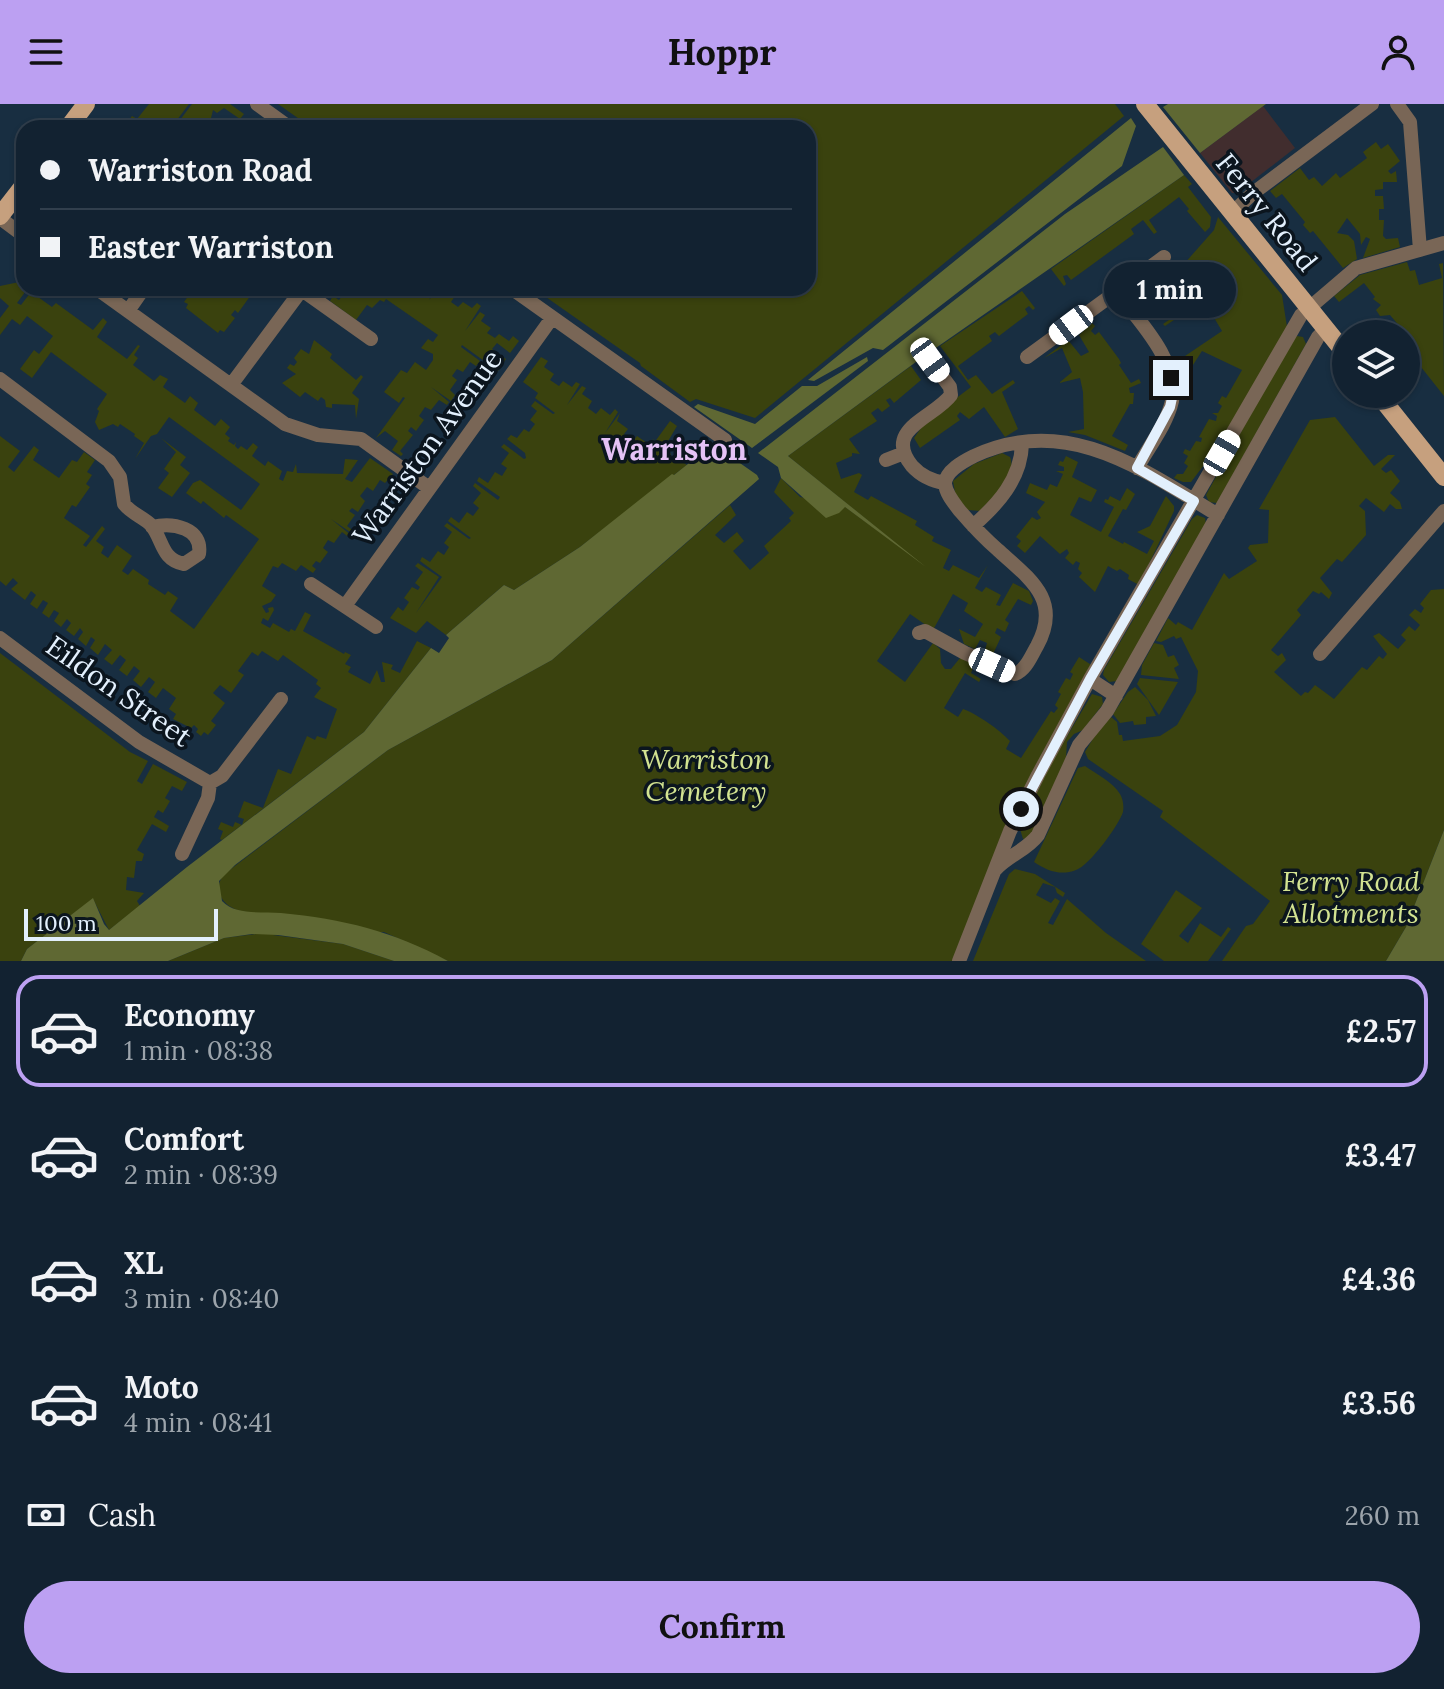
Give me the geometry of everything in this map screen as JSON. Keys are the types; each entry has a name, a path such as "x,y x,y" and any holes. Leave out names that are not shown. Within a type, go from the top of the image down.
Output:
{"main road":[{"name":"Ferry Road","path":"1150,110 1332,336"},
{"path":"0,217 16,196"},
{"path":"1389,408 1444,477"}],"street":[{"path":"257,104 269,120"},
{"path":"1232,213 1252,194 1372,104"},
{"path":"1397,104 1410,122 1420,250"},
{"path":"0,217 16,230"},
{"path":"959,961 993,872 1028,794 1090,679 1296,323 1308,307 1356,268 1444,243"},
{"path":"1027,357 1164,257"},
{"path":"1116,291 1160,351 1172,385 1168,412 1137,468"},
{"path":"107,296 293,428 318,435 361,439 429,488"},
{"path":"128,311 138,296"},
{"path":"231,385 298,296"},
{"path":"313,296 371,339"},
{"path":"522,296 725,440"},
{"name":"Warriston Avenue","path":"345,606 552,318"},
{"path":"993,872 1038,835 1079,745 1116,696 1313,345 1326,329"},
{"path":"930,360 948,384 951,395 908,431 903,443 904,453 921,475 945,483"},
{"path":"0,379 109,461 120,477 119,507 152,527"},
{"path":"945,483 953,470 974,456 1022,444 1056,441 1090,446 1137,468 1218,515"},
{"path":"973,526 1010,486 1020,463 1022,444"},
{"path":"886,460 904,453"},
{"path":"919,633 925,631 965,653 1015,674 1024,669 1044,633 1046,609 1036,585 973,526 949,495 945,483"},
{"path":"1320,654 1444,511"},
{"path":"311,584 376,627"},
{"name":"Eildon Street","path":"0,638 139,742 210,783"},
{"path":"1090,679 1116,696"},
{"path":"182,854 208,798 210,783 222,776 281,699"}],"shaded area":[{"path":"1263,106 1295,148 1237,193 1232,193 1200,153"}],"green space":[{"path":"149,104 189,104 177,120 129,120 132,116 137,119"},
{"path":"192,104 230,104 244,114 240,119 224,108 217,113 213,110 211,118 214,120 180,120"},
{"path":"278,104 1115,104 1124,116 755,418 696,399 690,402 544,296 816,296 816,120 301,120"},
{"path":"1168,104 1266,104 1200,153 1163,107"},
{"path":"1131,118 1136,126 1122,166 883,350 873,348 814,381 808,380"},
{"path":"1376,142 1381,149 1388,144 1400,161 1388,171 1391,174 1396,171 1397,182 1383,182 1383,189 1375,190 1375,196 1383,196 1384,209 1379,209 1379,220 1384,220 1383,236 1386,239 1398,238 1400,247 1363,258 1370,239 1366,237 1361,245 1360,234 1347,218 1337,233 1348,235 1354,241 1357,259 1343,268 1313,231 1310,233 1303,225 1305,222 1282,194 1276,198 1270,191 1300,168 1309,180 1314,177 1322,186 1336,173 1340,178 1367,158 1363,152"},
{"path":"1163,147 1184,175 920,359 788,456 926,567 845,507 826,518 781,478 778,467 758,453 1065,214"},
{"path":"1184,175 1192,184 1188,187 1211,217 1210,227 1205,232 1179,197 1149,220 1157,232 1154,234 1143,220 1131,229 1134,234 1071,280 1067,275 1063,276 1064,286 1051,269"},
{"path":"1218,217 1282,295 1287,327 1220,444 1191,482 1183,482 1174,478 1177,474 1183,474 1188,466 1184,463 1188,456 1183,453 1185,449 1190,451 1196,441 1201,442 1202,438 1199,437 1209,419 1216,421 1217,416 1212,413 1218,413 1222,406 1218,403 1222,396 1226,398 1242,370 1202,351 1193,365 1185,356 1222,331 1201,302 1165,326 1163,324 1182,311 1178,303 1173,306 1155,282 1141,291 1139,287 1156,275 1176,273 1214,230"},
{"path":"1407,262 1410,271 1415,270 1419,285 1442,278 1439,264 1443,263 1444,396 1420,366 1420,320 1394,320 1390,315 1380,316 1376,310 1381,305 1373,299 1375,297 1364,283 1339,302 1334,296 1360,275"},
{"path":"16,283 16,296 22,296 17,303 21,305 28,296 37,296 52,307 56,303 93,330 103,318 107,322 97,337 127,359 140,346 134,355 138,358 133,365 154,381 160,375 168,379 163,387 185,403 190,396 198,403 194,410 215,426 221,419 230,427 225,434 230,438 228,441 234,445 236,442 238,449 241,446 247,450 253,443 258,447 252,456 265,466 268,461 282,471 279,479 283,481 287,471 293,472 296,464 297,473 343,474 345,459 358,460 345,479 352,482 370,458 393,474 385,483 380,480 373,491 367,487 360,496 365,501 358,512 352,508 349,511 355,515 347,526 355,532 353,534 331,519 352,536 350,538 342,532 334,543 328,540 323,548 328,552 320,563 316,561 312,566 316,569 313,573 301,565 296,571 282,563 278,568 273,566 262,586 276,595 271,602 262,606 266,613 269,612 268,608 273,607 274,610 268,621 263,618 261,623 270,628 273,623 289,632 291,629 295,631 305,612 311,615 303,631 351,655 345,664 351,667 348,672 370,684 377,670 381,682 385,682 382,662 393,665 391,669 400,673 417,641 431,648 364,732 242,825 244,819 238,817 244,801 263,808 278,769 291,774 307,736 315,740 317,736 326,739 337,709 314,697 321,688 316,684 318,680 283,655 278,661 262,651 258,656 252,652 238,671 244,675 231,693 220,685 213,693 225,703 211,721 216,725 208,735 204,732 201,736 194,725 191,728 173,719 176,714 169,709 176,698 163,688 156,698 148,692 155,682 149,677 141,687 133,680 140,671 134,666 127,676 119,670 126,660 120,655 112,665 104,659 112,650 105,644 98,655 90,648 95,640 91,637 86,646 78,639 83,632 80,628 74,636 66,630 71,623 67,619 61,627 54,621 59,613 54,610 49,618 42,613 48,603 43,600 37,609 30,604 36,595 31,591 25,600 11,589 18,583 13,578 6,586 0,581 0,436 20,451 8,467 14,472 34,446 39,450 33,460 59,478 72,460 77,462 84,452 95,460 87,472 92,475 86,484 90,487 64,518 90,536 83,545 86,547 102,526 105,529 96,541 104,547 101,553 108,558 117,545 132,556 122,571 128,575 133,569 165,595 168,591 178,598 170,611 194,629 259,539 226,515 224,518 203,501 201,504 186,493 193,483 200,480 241,510 260,484 169,417 135,459 144,443 135,434 120,424 99,430 95,422 97,409 107,394 51,352 32,378 20,369 34,350 39,354 53,336 27,316 20,325 12,319 0,335 0,318 9,306 0,298 0,286"},
{"path":"1022,291 1035,308 1033,310 1029,306 1025,309 1028,314 999,336 995,332 989,336 992,341 958,366 968,380 976,375 992,394 1013,380 1015,383 1002,392 1018,429 1005,437 984,407 969,419 960,412 957,416 960,420 920,448 914,438 926,421 971,387 940,346"},
{"path":"188,296 250,296 238,313 235,310 231,315 235,318 224,332 220,330 218,333 186,308 188,304 184,302"},
{"path":"333,296 339,300 342,296 431,296 429,300 432,296 455,296 451,302 458,307 463,302 472,308 477,303 481,306 465,331 480,312 485,315 481,321 491,328 487,333 495,338 499,334 509,341 513,336 519,341 510,353 497,343 492,349 506,359 498,371 462,345 480,361 476,366 470,362 463,372 457,369 452,376 457,380 450,390 455,395 451,401 431,387 449,402 447,405 439,400 431,410 425,407 419,416 424,420 416,431 411,427 408,431 413,435 400,451 401,456 392,450 398,441 385,431 376,438 405,398 399,403 384,392 401,370 407,373 415,362 426,370 433,360 433,354 421,348 428,339 433,342 438,335 386,299 384,302 380,300 372,308 367,305 356,320 330,301"},
{"path":"1092,323 1095,326 1091,331 1095,335 1099,332 1119,359 1119,365 1131,383 1139,379 1141,383 1129,388 1130,393 1134,393 1133,404 1130,404 1112,436 1128,445 1125,451 1085,435 1068,432 1084,429 1080,378 1059,383 1072,372 1062,348 1044,358 1068,340 1081,356 1089,352 1079,335"},
{"path":"1303,337 1306,344 1217,503 1209,502 1206,495 1292,339"},
{"path":"314,340 356,380 361,375 363,377 352,393 359,399 356,419 355,405 332,404 332,408 326,407 321,397 318,401 305,392 300,397 282,383 296,374 287,368 297,362 294,358 301,349 309,354"},
{"path":"541,357 548,361 544,367 554,374 550,380 559,386 563,381 572,387 576,382 580,384 567,405 582,386 586,388 582,394 592,401 588,408 596,414 601,408 610,415 615,409 618,412 605,433 620,413 617,421 628,429 624,434 633,441 637,436 647,443 654,439 641,456 643,458 670,421 677,426 664,448 674,461 677,458 687,465 580,547 514,590 504,585 446,635 427,621 416,633 390,618 398,607 403,611 409,602 404,598 412,587 418,590 420,587 415,583 423,572 415,566 418,563 439,577 416,613 442,577 420,561 422,557 430,562 438,551 444,555 449,547 444,543 452,532 444,526 447,523 471,538 448,521 451,517 459,523 467,512 473,516 479,508 473,503 481,493 473,486 475,483 498,500 500,497 477,481 479,477 488,483 495,472 502,476 507,468 501,464 509,453 501,447 504,444 526,458 525,453 507,439 511,435 517,438 524,429 529,432 535,424 530,420 537,411 531,406 535,401 555,413 535,398 538,393 523,382"},
{"path":"867,357 868,361 752,448 694,407 698,404 755,424 802,386 817,386"},
{"name":"Warriston Cemetery","path":"911,366 921,380 894,403 890,398 886,400 890,406 882,412 878,408 871,413 877,421 849,439 860,454 852,453 852,456 836,463 841,479 859,473 862,475 854,492 868,500 871,496 917,521 915,525 934,537 932,541 951,550 943,568 949,571 953,565 979,578 988,565 975,588 982,592 986,587 1001,595 996,605 1000,606 1013,583 1029,591 1033,601 1031,605 1018,599 1005,620 1009,623 1005,632 997,628 995,633 1001,637 993,654 985,650 987,643 980,640 975,649 964,644 959,629 975,637 983,624 964,611 968,603 953,594 933,630 910,614 877,661 905,682 933,643 940,649 941,663 945,669 951,669 960,658 975,664 971,673 981,679 979,682 965,673 944,708 958,717 963,709 981,718 1010,741 1006,749 1021,758 1051,711 1054,713 1058,708 1055,705 1061,694 1058,692 1066,678 1070,680 1073,674 1070,672 1079,657 1093,666 955,961 448,961 384,932 273,935 343,944 394,961 168,961 224,938 256,934 246,912 233,908 220,895 223,875 388,750 552,660 730,505 736,515 715,535 724,543 737,532 744,541 733,551 750,570 769,553 764,546 791,521 789,518 794,513 774,492 781,478 800,497 844,506 899,546 788,456"},
{"name":"Ferry Road Allotments","path":"1335,417 1374,466 1388,455 1395,455 1381,469 1386,473 1391,470 1400,481 1390,493 1400,502 1402,509 1390,504 1384,512 1366,498 1359,506 1365,511 1366,535 1342,562 1337,559 1320,578 1332,593 1329,599 1321,592 1313,591 1297,610 1301,615 1271,650 1278,656 1282,653 1286,660 1274,672 1301,696 1315,685 1334,699 1362,667 1367,670 1379,656 1383,659 1387,654 1373,636 1379,633 1398,649 1406,640 1401,635 1409,626 1415,631 1420,625 1409,615 1415,609 1421,613 1424,608 1420,604 1431,590 1444,589 1444,830 1406,927 1386,961 1222,961 1246,926 1253,924 1270,901 1160,817 1163,811 1088,759 1085,752 1111,717 1117,722 1123,741 1160,736 1177,725 1196,692 1198,671 1181,637 1156,641 1168,618 1176,625 1178,622 1192,630 1224,573 1229,579 1257,561 1248,548 1250,545 1268,543 1269,510 1259,509 1310,420"},
{"path":"161,438 186,457 180,465 190,473 172,497 158,488 169,473 164,469 176,452"},
{"path":"717,447 759,479 552,660 388,750 235,865 219,881 222,901 234,909 347,923 387,934 448,961 394,961 343,944 252,934 224,938 168,961 21,961 27,949 93,898 109,930 364,732 431,648 439,653 449,638 446,635 504,585 514,590 580,547 708,448 714,453"},
{"path":"1002,453 1010,457 1012,465 1007,479 980,511 968,510 956,498 953,481 974,464"},
{"path":"1066,456 1078,462 1072,477 1097,490 1091,502 1079,497 1070,515 1101,532 1114,507 1104,502 1105,499 1108,500 1110,496 1120,501 1127,488 1135,494 1108,536 1123,544 1147,554 1154,541 1137,532 1150,526 1166,496 1174,506 1139,585 1128,579 1129,575 1120,569 1117,571 1108,566 1095,592 1079,577 1082,573 1078,569 1080,563 1076,561 1073,565 1065,558 1069,553 1067,549 1060,554 1040,536 1025,553 1017,546 1021,541 1016,537 1032,517 1037,520 1041,518 1037,512 1045,502 1026,493 1030,483 1047,490 1050,484 1057,487 1063,474 1056,471 1064,471 1064,467 1058,465"},
{"path":"1197,515 1205,518 1206,524 1117,681 1109,682 1103,675 1104,670"},
{"path":"1154,643 1163,645 1168,657 1174,655 1179,665 1174,668 1179,679 1141,675 1142,665"},
{"path":"0,653 130,752 148,761 137,781 142,784 153,764 187,782 182,791 172,786 165,798 170,801 163,813 158,810 154,817 169,826 166,832 152,824 137,850 144,854 142,861 136,861 134,878 127,877 126,890 144,893 137,901 140,906 109,930 93,899 27,949 21,961 0,961"},
{"path":"1140,678 1178,682 1159,715 1137,684"},
{"path":"1135,687 1148,700 1156,716 1146,717 1146,724 1134,725 1133,721 1120,723 1113,714"},
{"path":"1092,694 1102,697 1103,704 1083,730 1067,742 1066,758 1031,837 1023,839 1020,829 1049,767"},
{"path":"1085,766 1117,790 1123,800 1123,812 1103,844 1082,867 1065,873 1049,870 1034,862 1078,768"},
{"path":"221,822 233,827 235,822 242,825 220,839 223,831 218,829"},
{"path":"1444,830 1444,961 1386,961 1406,927"},
{"path":"1015,869 1035,874 1065,893 1063,897 1055,887 1043,883 1036,895 1051,903 1055,898 1060,901 1048,923 1053,925 1067,899 1106,933 1146,961 973,961 1009,874"},
{"path":"1176,890 1202,908 1179,936 1188,943 1200,923 1221,937 1228,927 1231,929 1208,961 1164,961 1141,944"}],"district":[{"name":"Warriston","path":"674,450"}],"route":[{"path":"1021,809 1090,679 1194,501 1137,468 1170,407 1171,378"}]}
